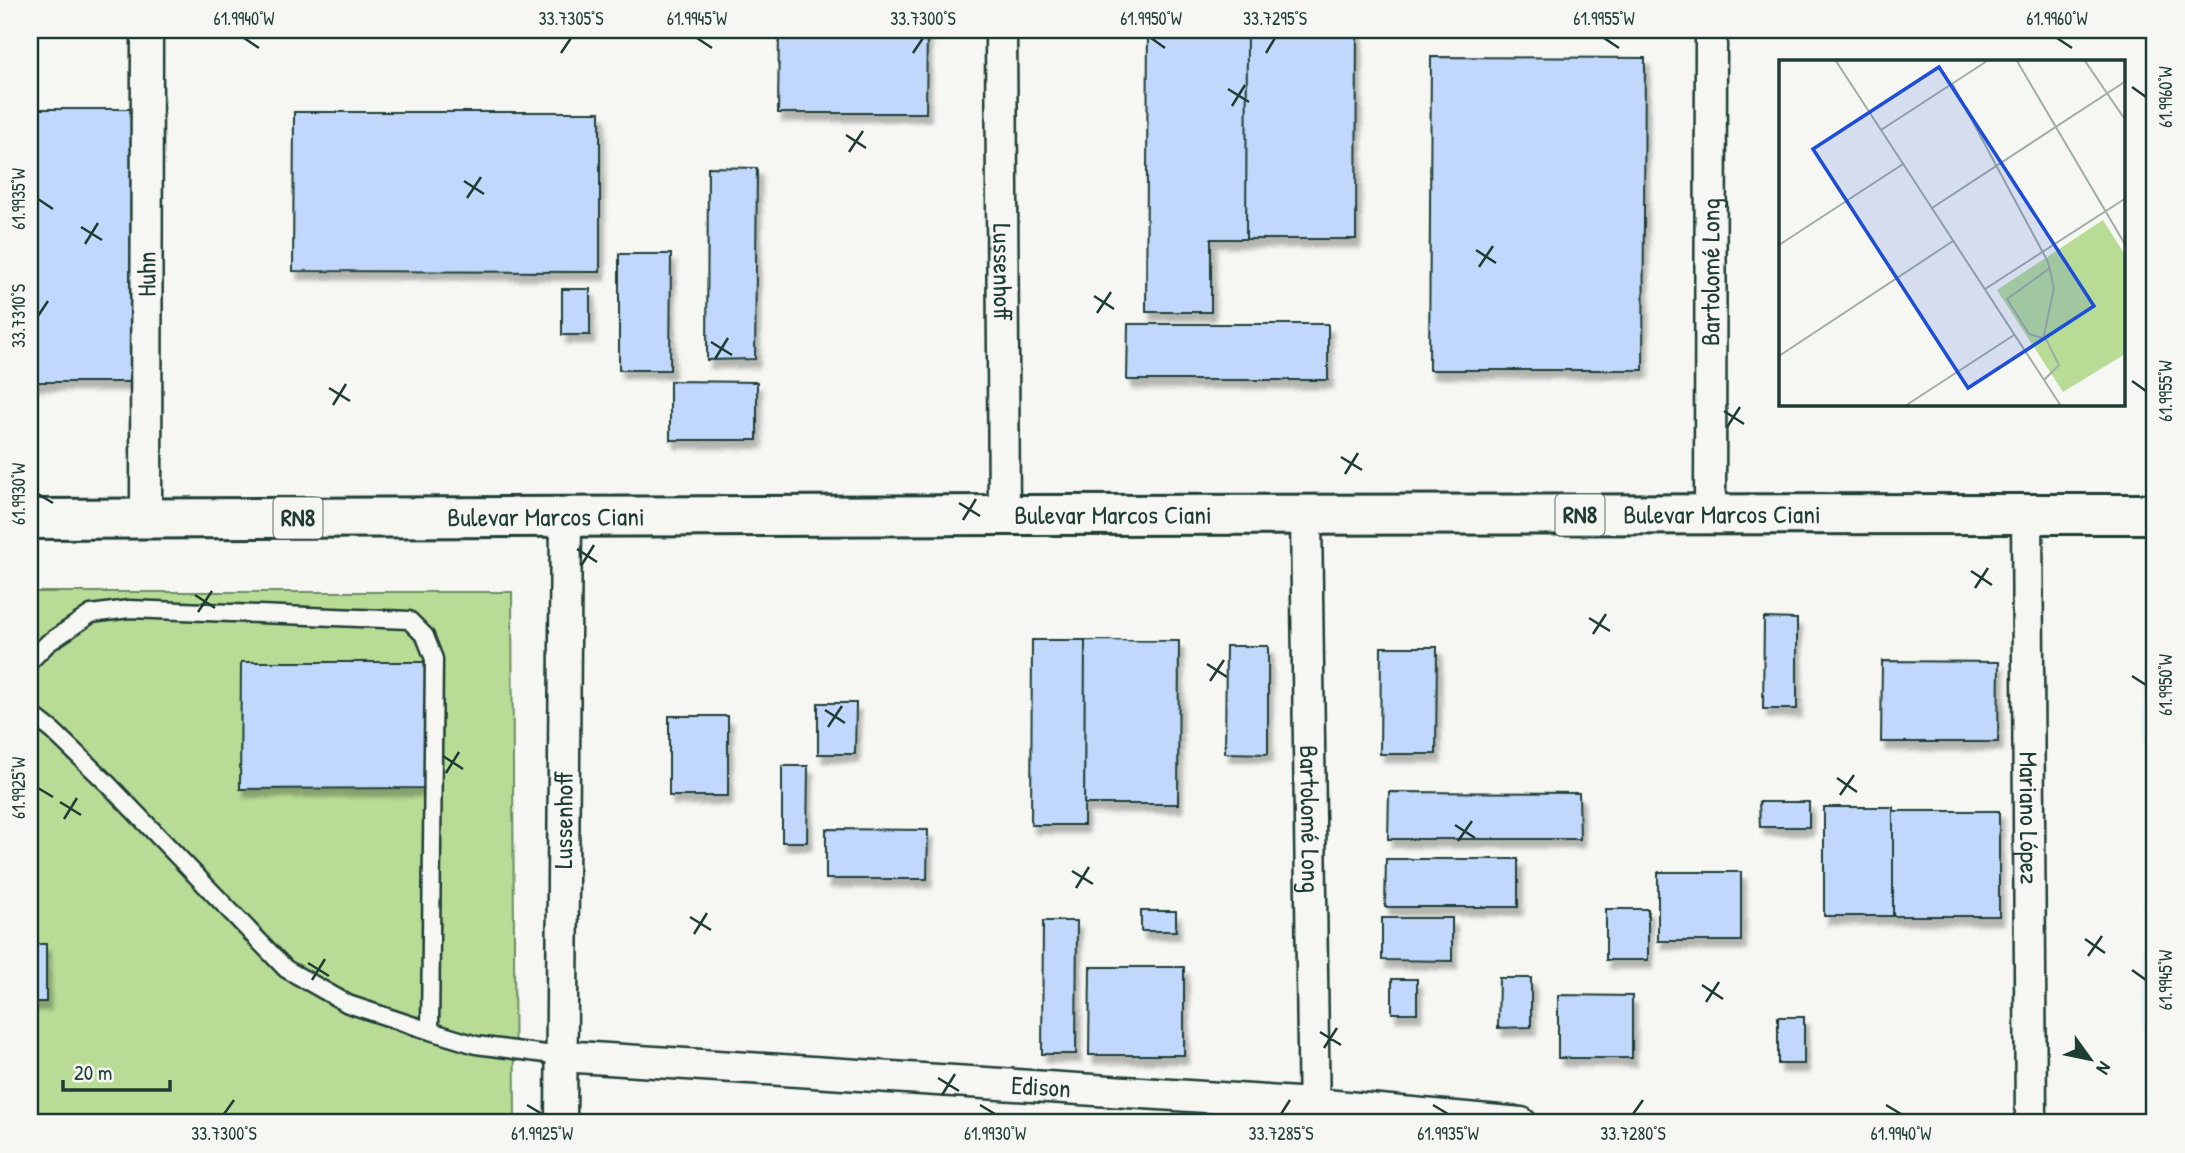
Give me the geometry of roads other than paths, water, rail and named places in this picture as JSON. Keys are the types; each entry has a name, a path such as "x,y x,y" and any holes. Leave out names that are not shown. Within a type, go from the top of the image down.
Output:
{"highway":[{"name":"Bulevar Marcos Ciani","path":"30,519 2155,514"}],"street":[{"name":"Huhn","path":"146,519 147,30"},
{"name":"Lussenhoff","path":"1001,30 1004,515"},
{"name":"Bartolomé Long","path":"1710,515 1711,30"},
{"name":"Mariano López","path":"2026,514 2031,1123"},
{"name":"Bartolomé Long","path":"1306,516 1314,1114"},
{"name":"Lussenhoff","path":"561,1123 566,517"},
{"name":"Edison","path":"561,1056 1314,1114 1521,1123"}],"lane":[{"path":"30,661 48,643 91,614 129,609 408,620 425,636 435,659 430,1031"},
{"path":"30,713 53,731 108,784 286,969 348,1004 430,1031 476,1045 561,1056"}]}
